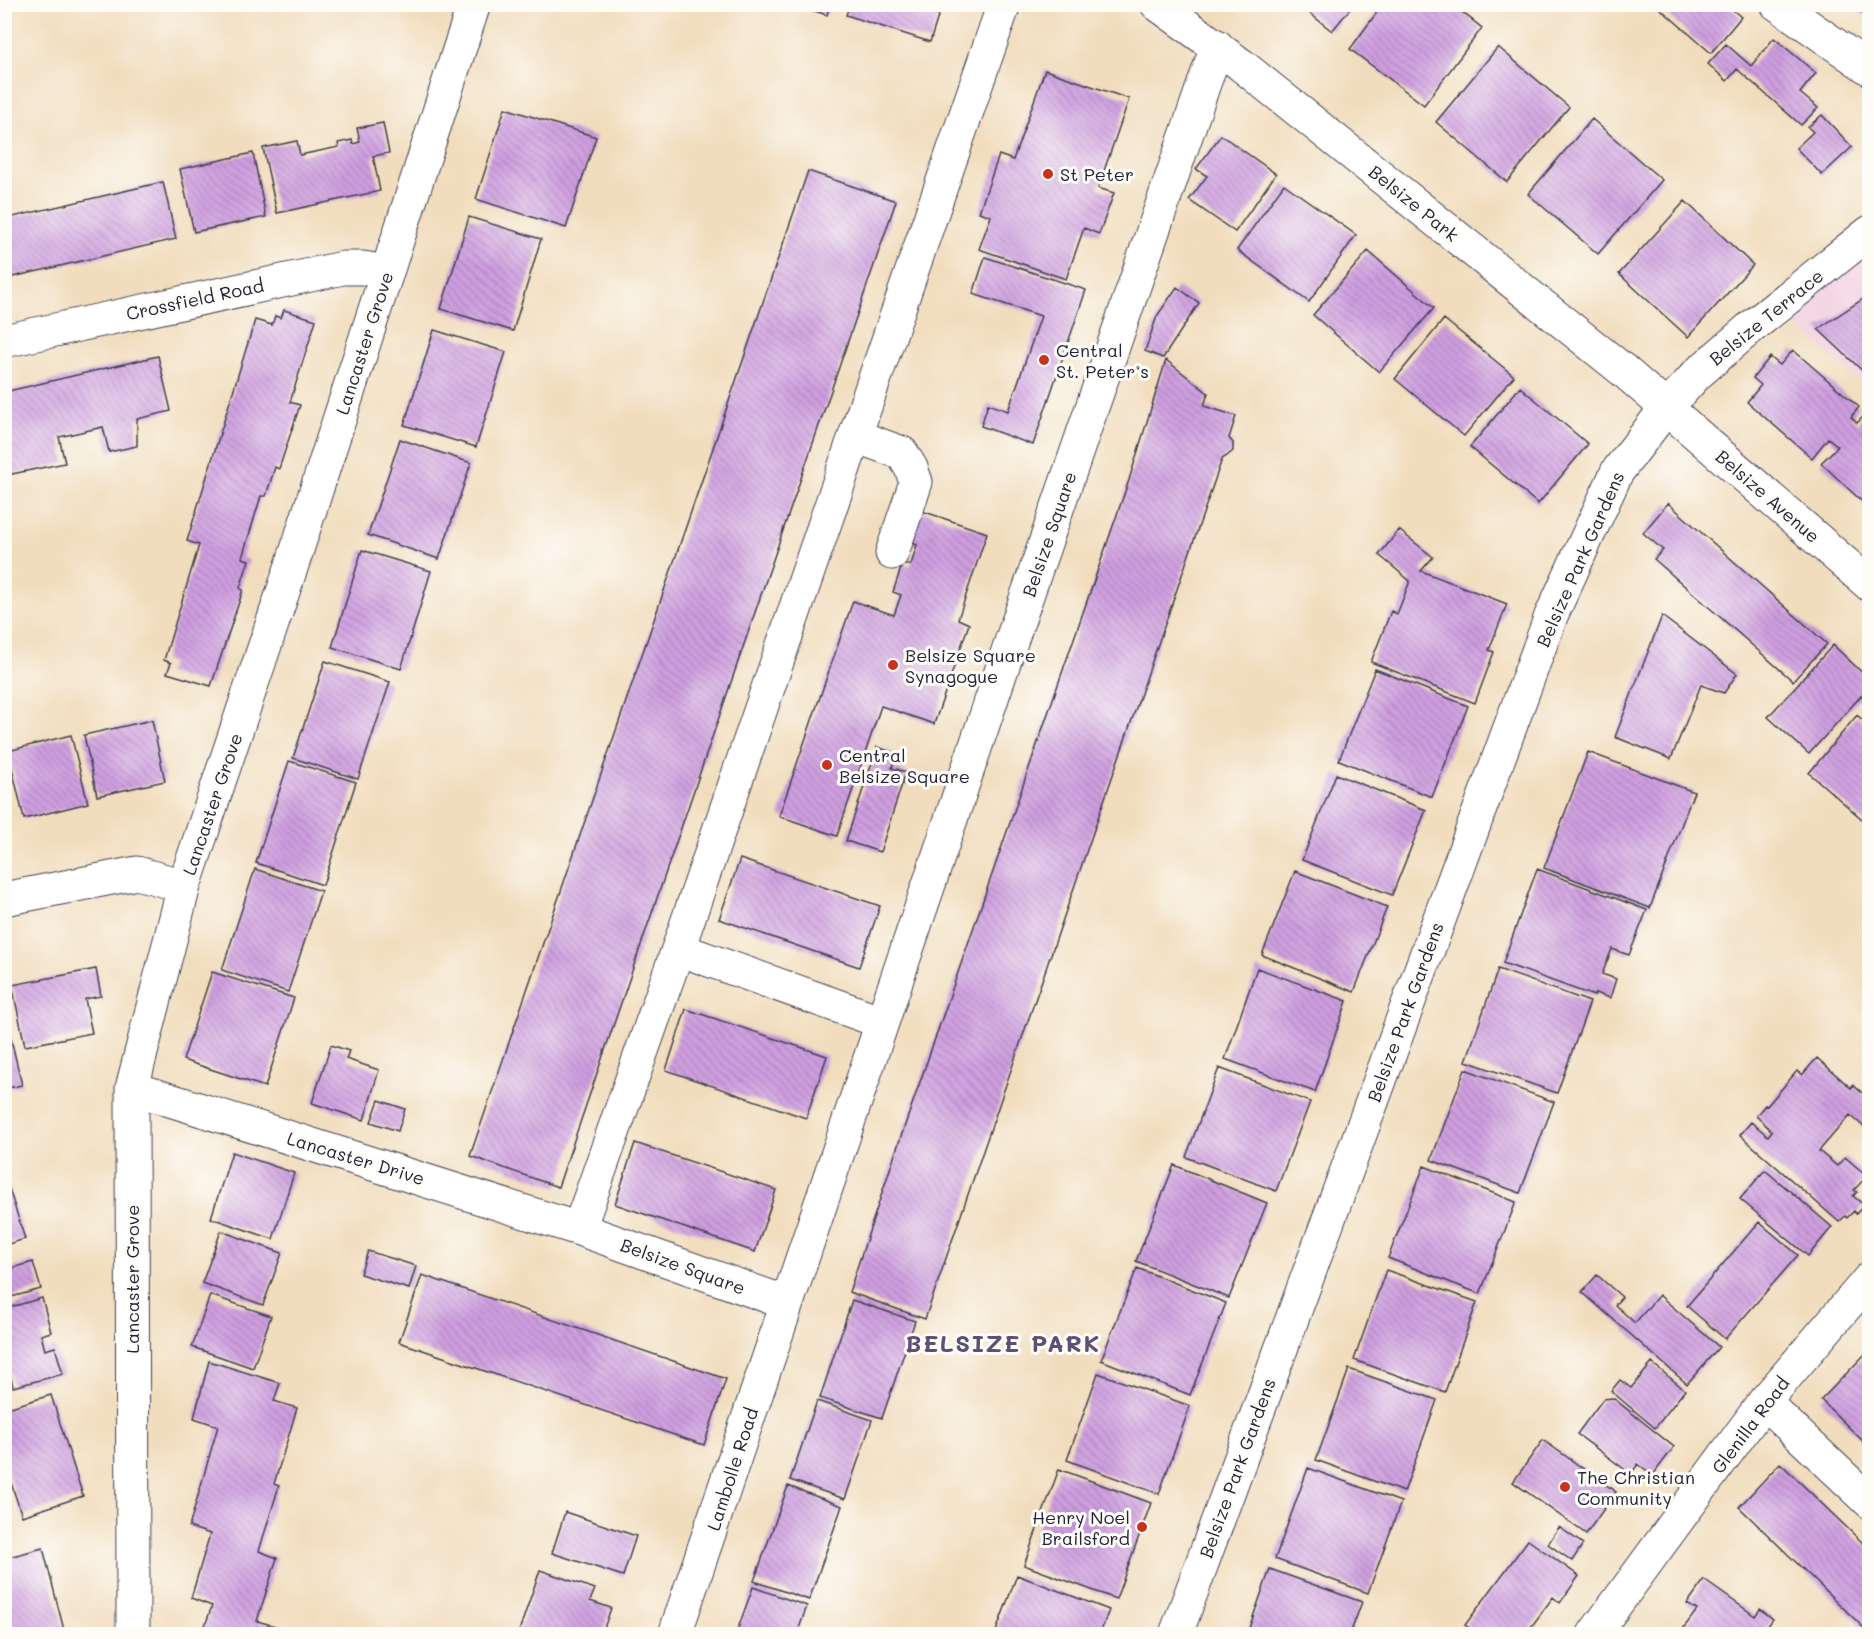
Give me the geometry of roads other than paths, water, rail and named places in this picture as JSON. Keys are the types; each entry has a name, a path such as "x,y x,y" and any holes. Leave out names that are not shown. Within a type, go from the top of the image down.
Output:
{"street":[{"name":"Lancaster Grove","path":"133,1635 132,1088 184,886 294,559 474,4"},
{"path":"579,1228 678,949 1004,4"},
{"name":"Belsize Park","path":"1157,4 1217,46 1667,407"},
{"path":"1777,4 1869,69"},
{"name":"Belsize Square","path":"579,1228 787,1303 1011,642 1217,46"},
{"name":"Belsize Terrace","path":"1667,407 1697,374 1869,232"},
{"name":"Crossfield Road","path":"4,340 343,268 363,268 387,272"},
{"name":"Belsize Avenue","path":"1667,407 1869,585"},
{"name":"Belsize Park Gardens","path":"1176,1635 1551,616 1617,472 1667,407"},
{"path":"855,436 902,453 914,475 916,482 892,553"},
{"path":"4,899 137,873 184,886"},
{"path":"678,949 882,1022"},
{"name":"Lancaster Drive","path":"132,1088 579,1228"},
{"name":"Glenilla Road","path":"1594,1635 1764,1402 1869,1278"},
{"name":"Lambolle Road","path":"675,1635 787,1303"},
{"path":"1764,1402 1869,1502"}],"place":[{"name":"St Peter","path":"1048,174"},
{"name":"Central St. Peter’s","path":"1044,360"},
{"name":"Belsize Square Synagogue","path":"893,665"},
{"name":"Central Belsize Square","path":"827,765"},
{"name":"The Christian Community","path":"1565,1487"},
{"name":"Henry Noel Brailsford","path":"1142,1527"}],"district":[{"name":"BELSIZE PARK","path":"1003,1342"}]}
